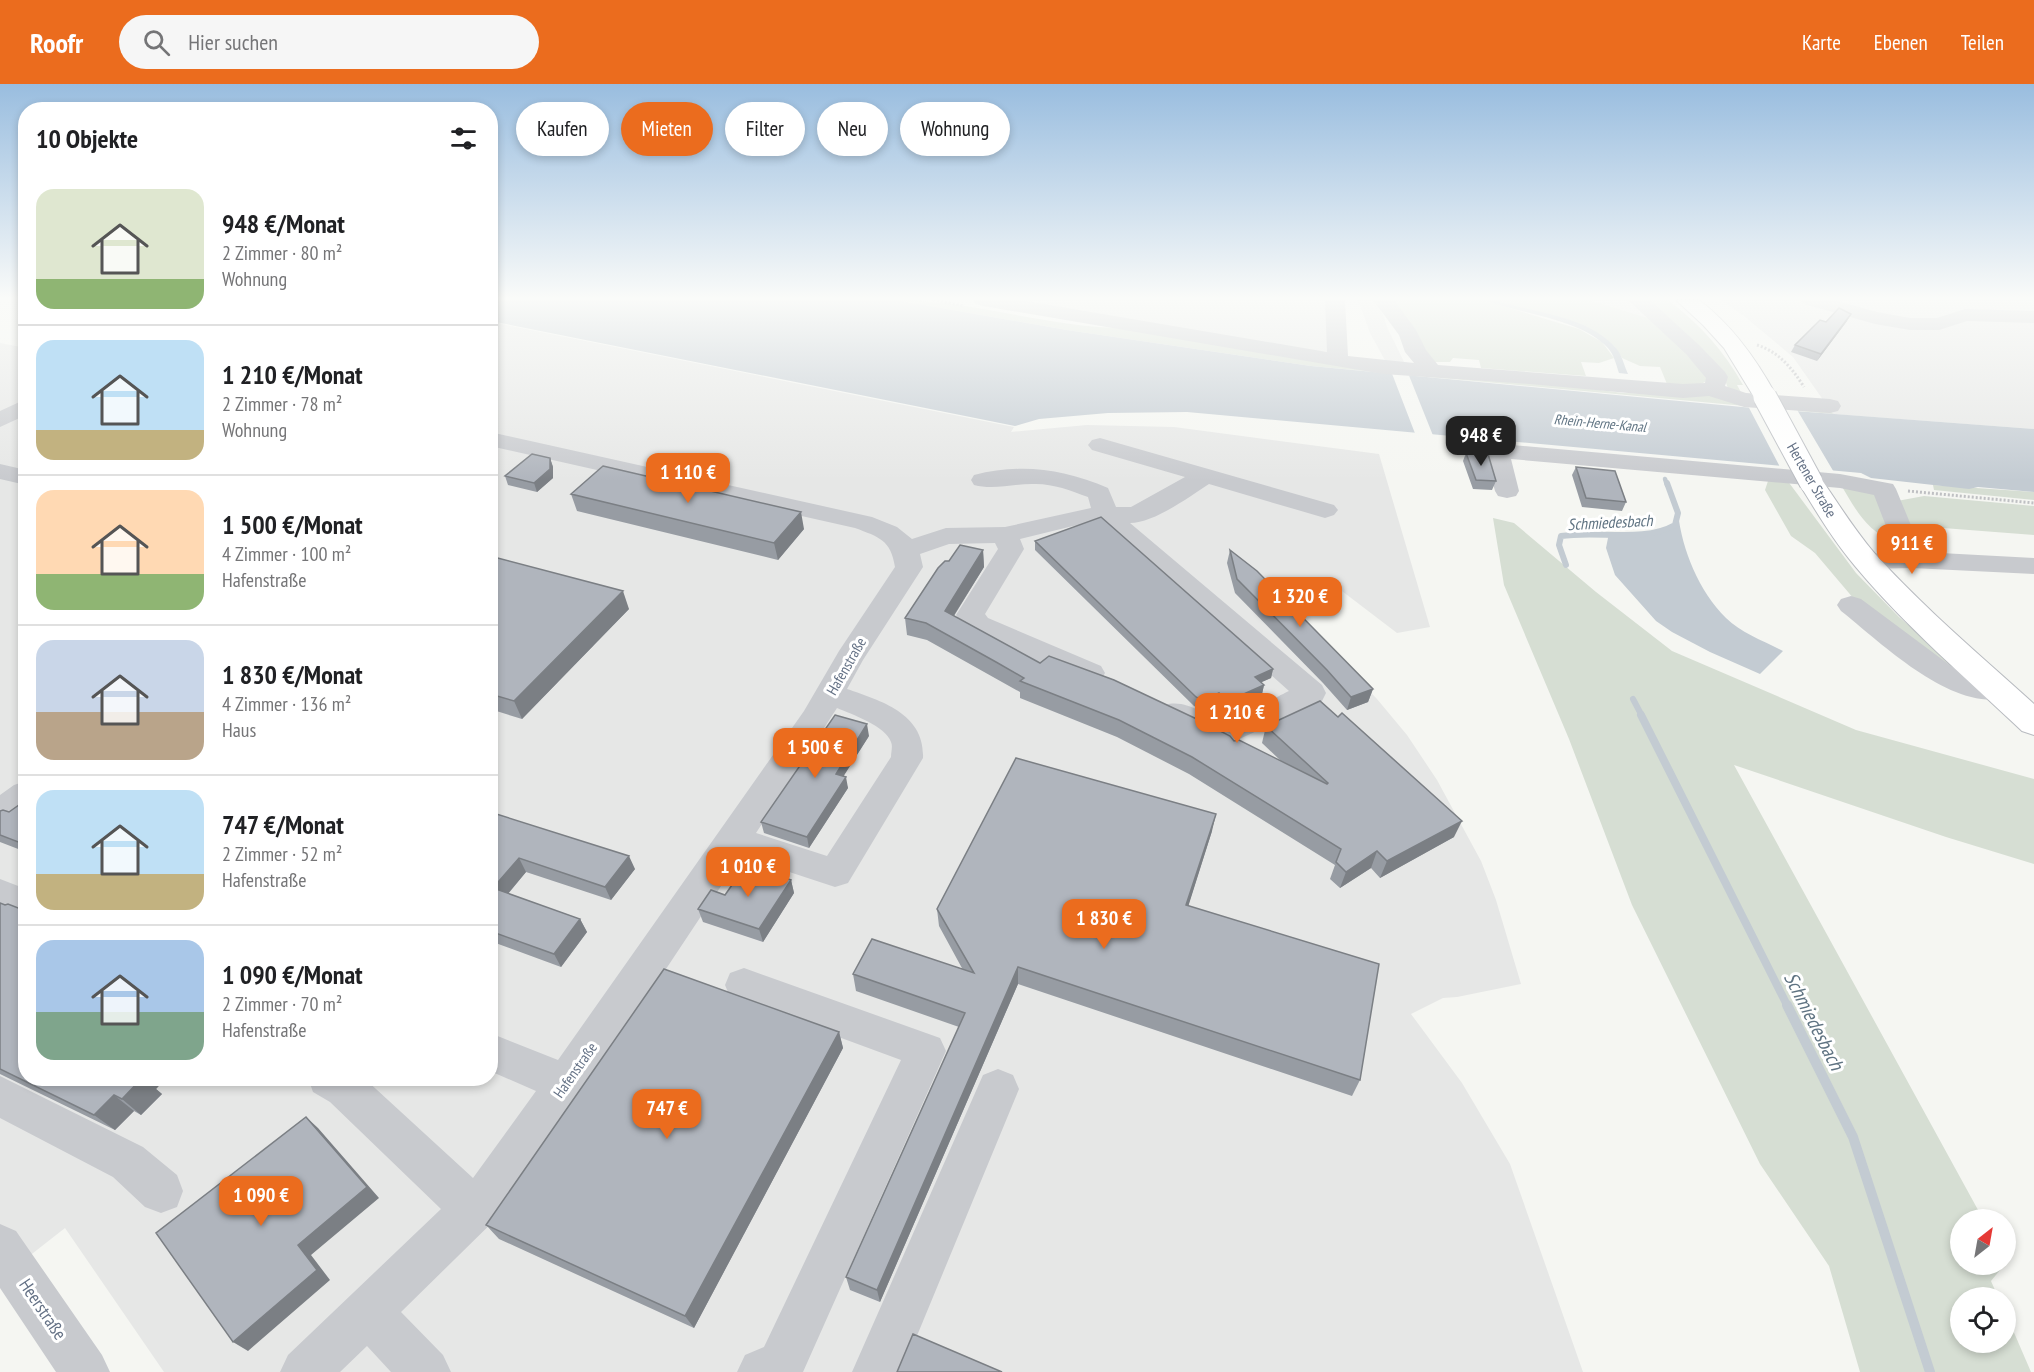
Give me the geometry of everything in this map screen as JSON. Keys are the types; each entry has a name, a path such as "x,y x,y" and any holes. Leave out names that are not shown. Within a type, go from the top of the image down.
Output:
{"main road":[{"name":"Hertener Straße","path":"1746,360 1811,482 1846,536 1866,561 1924,621 2034,723"}],"street":[{"path":"1338,360 1383,368 1530,376 1683,391 1711,389 1744,400 1823,406"},
{"path":"1423,360 1432,371"},
{"path":"1702,360 1717,377 1711,389"},
{"path":"0,420 18,410"},
{"path":"498,441 863,522 897,537 907,550 946,536 1005,535 1073,518 1104,514 1135,515 1164,501 1205,476"},
{"path":"1100,445 1325,510"},
{"path":"1507,491 1497,453 1501,451 1829,480 1884,489 1912,560"},
{"path":"0,471 18,476"},
{"path":"983,480 1034,476 1068,480 1099,493 1104,514 1311,693 1235,730 1207,728 1155,703"},
{"path":"1005,535 1011,549 970,615 978,625 1113,683"},
{"name":"Hafenstraße","path":"304,1372 492,1191 816,718 849,658 909,567 907,550"},
{"path":"1866,561 1912,560 2034,566"},
{"path":"1851,605 1940,674 1965,685 1999,690"},
{"path":"734,840 835,873 907,758 908,741 899,729 881,716 830,694"},
{"path":"0,813 18,800"},
{"path":"0,894 18,901"},
{"path":"744,985 926,1051 781,1364 762,1372"},
{"path":"498,1054 566,1084"},
{"path":"342,1086 474,1209"},
{"path":"877,1372 998,1089"},
{"path":"0,1096 129,1162 161,1191"},
{"name":"Heerstraße","path":"0,1246 85,1372"},
{"path":"368,1311 426,1372"}],"path":[{"path":"1782,360 1823,406"},
{"path":"1884,489 2034,503"}],"shaded area":[{"path":"0,360 18,360 18,1086 498,1086 498,360 681,360 1014,427 1011,432 1087,425 1174,427 1379,454 1430,627 1397,633 1338,588 1260,577 1377,699 1407,735 1437,780 1481,861 1496,900 1521,984 1443,998 1411,1014 1462,1083 1510,1164 1583,1372 164,1372 65,1228 0,1279"},
{"path":"1271,360 1374,360 1623,393 1692,394 1829,408 1833,414 1311,366"},
{"path":"1385,360 1403,360 1405,364 1387,364"},
{"path":"1432,360 1451,360 1450,362"},
{"path":"1479,360 1608,360 1599,363 1581,362 1586,376 1481,368"},
{"path":"1627,360 1692,360 1709,380 1699,385 1667,384 1660,367 1640,366"},
{"path":"1709,360 1727,360 1743,385 1737,385 1743,396 1729,391 1722,372"},
{"path":"1795,360 2034,360 2034,429 1833,414"},
{"path":"1787,480 1856,573 1899,617 1965,674 1965,677 1854,599 1815,553 1791,536 1765,490 1768,481"},
{"path":"1840,483 1875,493 1893,541 1868,525"},
{"path":"1933,485 2034,492 2034,500 1934,490"},
{"path":"1924,496 2034,506 2034,535 1904,525 1897,501"},
{"path":"1493,518 1514,523 1596,592 1672,651 1856,730 2034,779 2034,864 1946,837 1734,765 1978,1209 1950,1209 1950,1275 1996,1275 1991,1281 1994,1287 1950,1287 1950,1353 2016,1353 2016,1337 2031,1372 1860,1372 1829,1266 1760,1164 1632,905 1569,739 1504,585"}],"water":[{"name":"Rhein-Herne-Kanal","path":"686,360 1271,360 1311,366 1753,408 2034,429 2034,492 1978,487 1969,489 1871,478 1861,473 1187,412 1108,413 1039,419 1015,426"},
{"path":"1614,360 1622,360 1628,374 1619,373"},
{"path":"1678,513 1683,541 1693,569 1716,607 1739,628 1783,651 1760,674 1672,632 1656,621 1615,575 1606,548 1609,533 1643,535 1659,532 1675,525"}],"pier":[{"path":"1391,371 1408,373 1434,438 1416,436"},
{"path":"1747,404 1796,408 1835,474 1781,469"}],"building":[{"path":"1466,453 1488,454 1496,481 1476,480"},
{"path":"532,454 550,458 550,469 534,483 505,476"},
{"path":"603,466 801,512 774,543 571,494"},
{"path":"1576,467 1615,471 1626,502 1586,498"},
{"path":"1101,517 1273,669 1255,677 1264,685 1228,701 1219,693 1203,701 1196,697 1035,541"},
{"path":"960,545 983,550 945,611 1040,663 1049,656 1114,680 1203,722 1230,736 1234,741 1239,740 1327,784 1266,726 1320,701 1338,717 1342,713 1462,821 1387,861 1377,851 1346,872 1336,862 1341,849 1192,757 1119,720 1020,681 1024,678 926,623 905,618 938,568 945,561 949,561"},
{"path":"1230,550 1257,571 1373,689 1351,697 1237,579"},
{"path":"498,558 623,591 514,701 498,696"},
{"path":"835,715 867,724 836,774 846,777 807,837 761,822"},
{"path":"1016,758 1216,814 1186,905 1379,964 1360,1080 1018,967 877,1290 846,1277 965,1013 853,974 872,939 974,973 937,909"},
{"path":"18,806 18,842 0,835 0,811 9,812"},
{"path":"498,815 629,856 605,887 519,858 498,882"},
{"path":"746,865 791,880 759,929 698,909 711,890 725,895"},
{"path":"498,890 580,919 554,954 498,934"},
{"path":"0,903 18,908 18,1078 0,1069"},
{"path":"664,969 839,1032 685,1316 486,1225"},
{"path":"35,1086 134,1086 122,1099 114,1095 94,1115"},
{"path":"306,1117 367,1187 298,1245 317,1270 233,1342 156,1233"},
{"path":"913,1334 1002,1372 897,1372"}],"waterway":[{"name":"Schmiedesbach","path":"1665,479 1667,485"},
{"name":"Schmiedesbach","path":"1566,565 1559,545 1561,536 1635,535 1675,525 1678,513 1667,483"},
{"name":"Schmiedesbach","path":"1633,699 1642,716"},
{"name":"Schmiedesbach","path":"1641,715 1788,1007"},
{"name":"Schmiedesbach","path":"1788,1007 1853,1137 1930,1372"}]}
